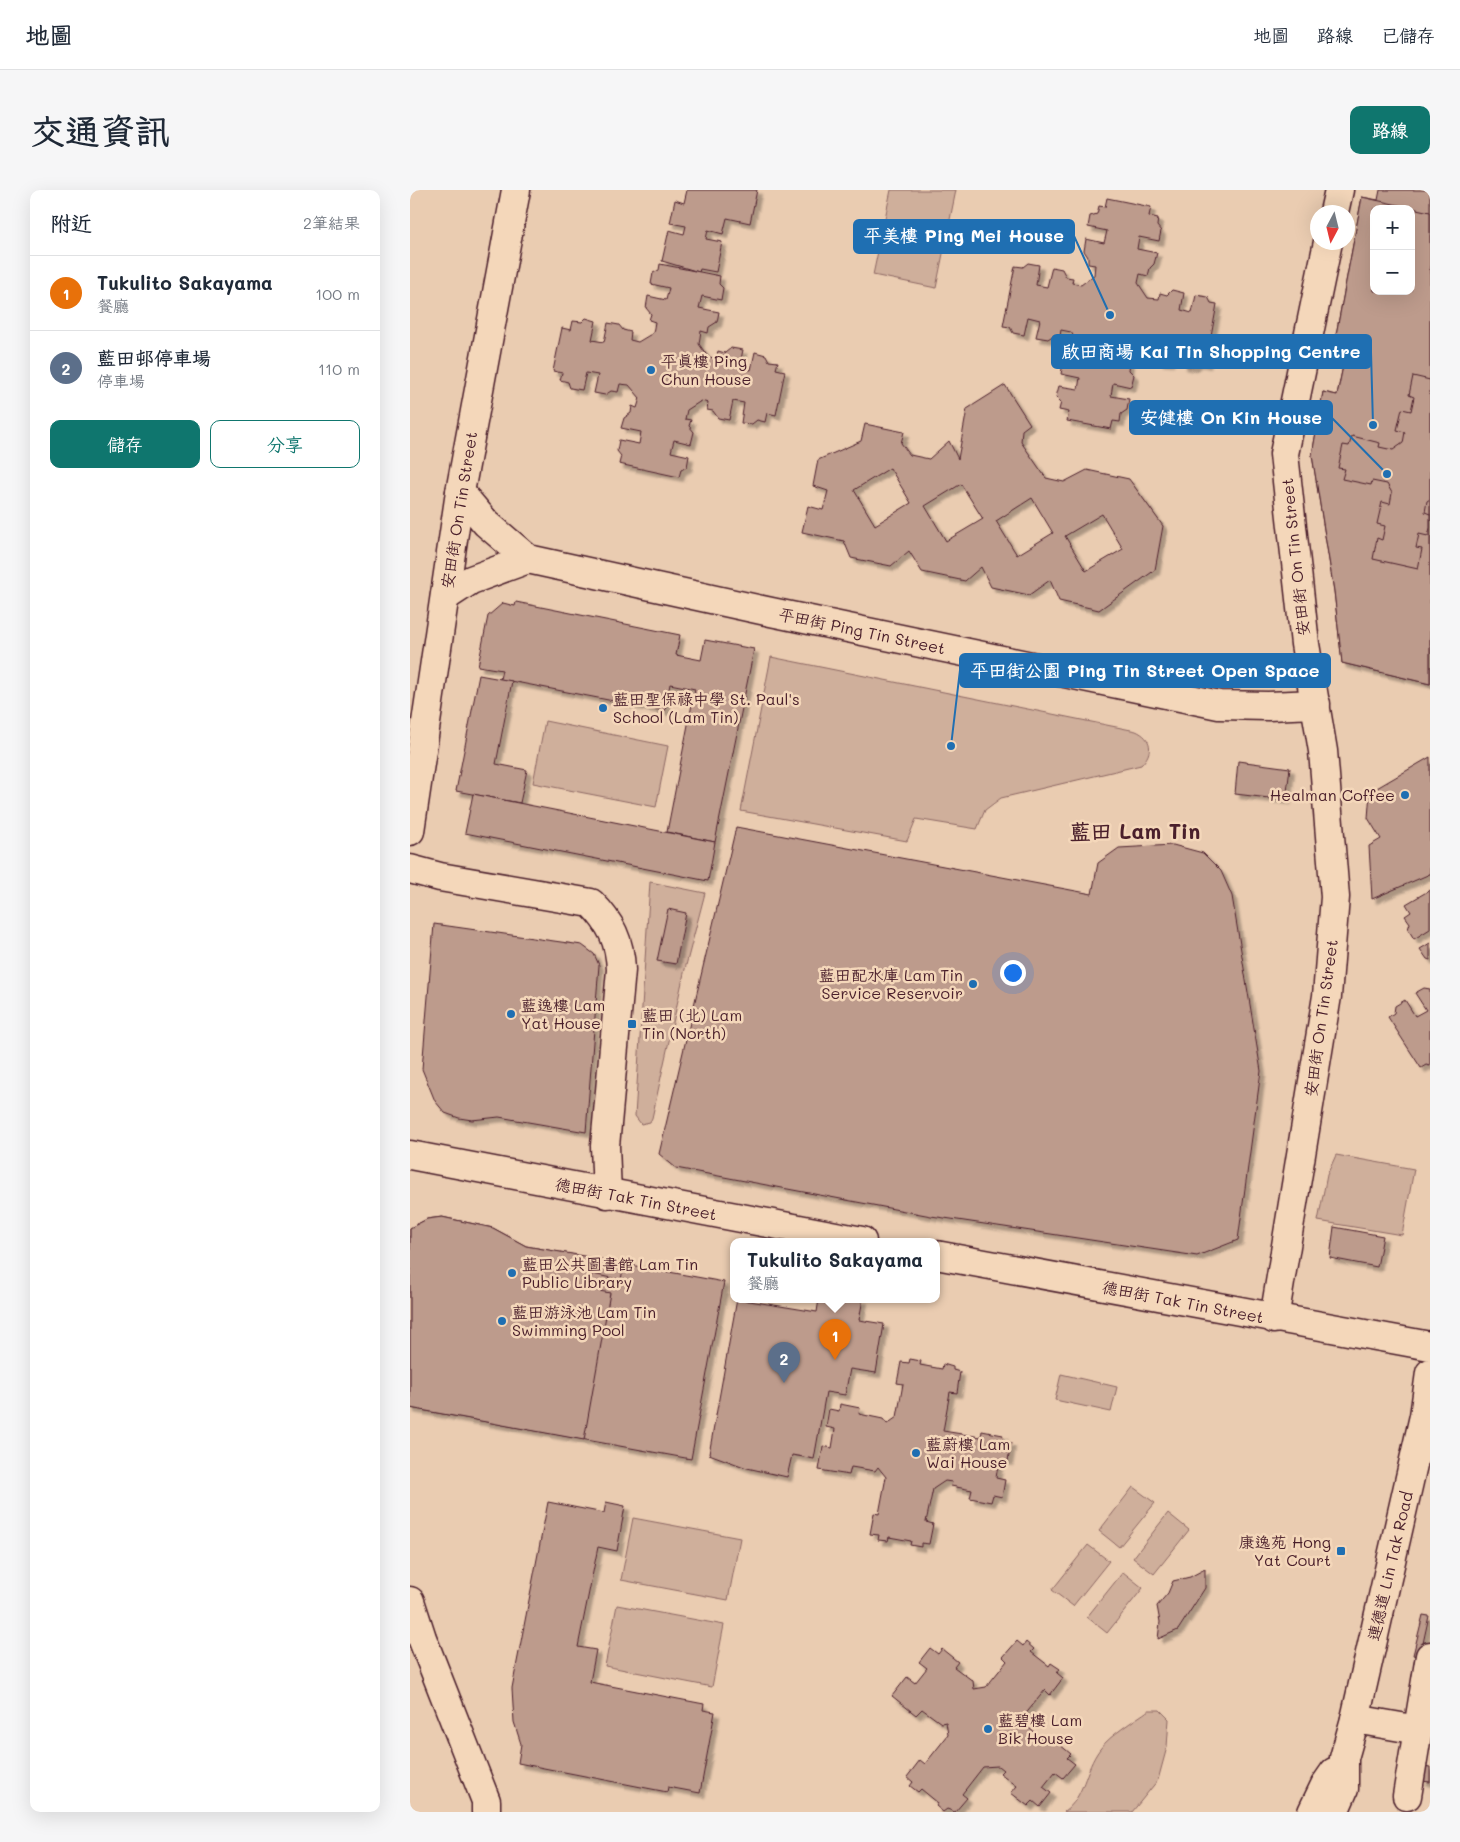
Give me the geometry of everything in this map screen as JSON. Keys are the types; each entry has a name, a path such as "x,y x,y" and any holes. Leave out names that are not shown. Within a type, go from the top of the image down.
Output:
{"street":[{"name":"安田街 On Tin Street","path":"410,831 460,492 516,190"},
{"path":"1335,205 1338,190"},
{"name":"安田街 On Tin Street","path":"1274,1319 1327,996 1336,897 1323,751 1305,644 1284,454 1326,250"},
{"name":"平田街 Ping Tin Street","path":"460,492 486,522 528,559 771,612 1219,704 1268,706 1316,704"},
{"path":"445,597 471,580 528,559"},
{"path":"410,869 440,877 591,903 604,916 614,932 620,950 622,970 605,1146 607,1194"},
{"name":"德田街 Tak Tin Street","path":"410,1155 846,1238"},
{"name":"德田街 Tak Tin Street","path":"940,1256 1274,1319 1430,1346"},
{"name":"連德道 Lin Tak Road","path":"1334,1812 1344,1789 1344,1758 1355,1719 1424,1416 1430,1373"},
{"path":"410,1601 422,1638 491,1808"},
{"path":"1407,1796 1430,1656"},
{"path":"1355,1719 1418,1730"},
{"name":"連德道 Lin Tak Road","path":"1312,1812 1325,1785 1344,1758"}],"shaded area":[{"path":"891,190 956,190 936,288 873,275"},
{"path":"771,657 1136,731 1148,741 1148,755 1141,765 1001,798 985,810 977,829 916,819 907,841 741,811"},
{"path":"545,721 668,746 656,807 533,783"},
{"path":"650,882 705,893 684,973 652,1118 650,1122 641,1124 635,1116"},
{"path":"1336,1155 1414,1169 1402,1235 1318,1221 1327,1175"},
{"path":"1061,1374 1117,1387 1111,1412 1055,1400"},
{"path":"1133,1487 1155,1503 1119,1547 1099,1531"},
{"path":"1168,1513 1189,1530 1154,1574 1133,1558"},
{"path":"633,1518 740,1538 728,1600 621,1580"},
{"path":"1088,1545 1109,1561 1073,1606 1052,1590"},
{"path":"1123,1572 1143,1588 1107,1633 1087,1617"},
{"path":"617,1605 724,1625 712,1687 605,1666"},
{"path":"1149,1710 1160,1710 1169,1719 1167,1747 1158,1780 1132,1812 1064,1812 1076,1799 1095,1757 1104,1744"}],"building":[{"path":"687,190 757,190 750,223 727,218 723,234 708,230 706,239 722,242 716,272 700,269 699,272 662,261 669,230 684,234 686,226 670,223 675,200 684,203"},
{"path":"1380,190 1430,190 1430,684 1342,663 1334,591 1312,455 1323,392 1337,395 1348,342 1335,340 1352,250 1355,250 1355,234 1362,197 1378,200"},
{"path":"1362,197 1398,205 1370,205 1370,295 1415,295 1415,209 1430,212 1430,684 1342,663 1334,591 1312,455 1323,392 1337,395 1348,342 1335,340 1352,250 1355,250 1355,234"},
{"path":"1107,198 1151,207 1149,216 1158,218 1157,226 1161,231 1159,241 1139,237 1137,249 1157,253 1148,276 1140,274 1138,283 1148,298 1159,299 1160,293 1167,295 1172,290 1184,293 1181,310 1192,313 1196,295 1208,297 1211,303 1217,304 1206,364 1198,362 1193,367 1182,365 1185,345 1173,343 1169,362 1159,361 1155,353 1148,352 1149,345 1137,343 1124,353 1123,361 1130,362 1129,370 1134,375 1131,387 1113,383 1111,396 1129,399 1127,410 1121,414 1120,422 1113,421 1111,429 1067,421 1069,412 1059,410 1061,402 1056,397 1059,386 1078,389 1080,378 1061,374 1063,363 1070,359 1070,352 1077,353 1079,345 1071,332 1061,330 1060,336 1054,335 1048,339 1036,337 1040,320 1028,317 1024,335 1013,333 1010,327 1003,326 1015,266 1023,267 1028,263 1039,265 1036,285 1047,287 1052,267 1062,269 1066,277 1073,278 1072,283 1081,285 1094,275 1095,265 1088,264 1088,257 1084,251 1086,239 1104,243 1107,231 1088,227 1090,216 1097,214 1099,206 1105,207"},
{"name":"平真樓 Ping Chun House","path":"660,264 720,276 719,284 723,288 721,300 702,296 699,308 719,312 717,322 709,327 708,333 701,331 699,344 708,357 716,358 718,351 725,353 731,348 743,350 739,368 751,370 755,352 766,355 769,361 778,362 776,369 785,371 776,415 767,413 765,422 757,420 752,424 741,423 744,403 733,401 729,420 718,418 713,411 707,410 708,403 701,401 687,410 685,419 691,420 689,426 694,432 691,444 674,440 671,452 689,456 687,467 681,470 679,477 619,464 621,456 617,451 619,440 639,444 641,432 621,428 624,418 631,413 632,406 637,408 640,398 629,385 620,384 618,392 611,391 605,395 594,393 598,375 586,373 582,390 570,388 568,382 560,380 562,373 553,371 562,328 571,330 573,321 582,322 586,318 596,321 592,340 604,342 608,323 619,325 623,330 631,332 630,340 638,342 653,333 655,322 649,320 651,314 646,308 648,296 666,300 669,288 651,284 653,273 659,270"},
{"path":"1413,376 1430,380 1430,499 1427,501 1425,512 1430,514 1430,528 1428,536 1419,534 1416,548 1422,549 1418,569 1373,559 1377,538 1382,540 1385,526 1377,524 1382,502 1390,504 1392,493 1387,484 1372,481 1371,485 1342,479 1345,469 1338,468 1343,445 1349,446 1352,436 1380,443 1379,447 1393,450 1403,443 1405,432 1397,430 1402,409 1411,411 1414,397 1409,395"},
{"path":"1005,385 1030,424 1022,430 1021,442 1046,478 1064,482 1087,470 1129,479 1163,526 1155,570 1099,610 1059,601 1050,580 1029,595 991,587 981,567 965,581 922,572 909,551 891,566 851,558 844,541 802,532 808,506 823,510 828,491 813,486 818,460 861,441 865,424 904,432 901,443 910,455 929,459 949,441 958,459 967,409","holes":["890,468 911,503 875,525 854,490","961,484 983,519 946,541 925,506","1032,498 1053,533 1017,555 996,521","1102,514 1123,549 1086,571 1065,536"]},
{"path":"516,602 680,635 676,655 701,660 705,640 754,649 715,842 667,832 695,689 670,684 665,711 500,679 502,670 478,666 488,616 503,603 515,606"},
{"path":"479,675 512,681 496,764 527,770 520,803 456,791"},
{"path":"1430,757 1430,874 1372,899 1369,846 1381,839 1368,818 1370,792"},
{"path":"1238,761 1290,768 1286,800 1235,794"},
{"path":"473,794 715,842 708,881 465,833"},
{"name":"藍田配水庫 Lam Tin Service Reservoir","path":"736,827 1092,894 1098,863 1119,848 1173,845 1203,853 1221,871 1232,896 1261,1071 1238,1240 1197,1256 931,1216 676,1168 659,1154"},
{"path":"1430,890 1430,929 1414,939 1408,929 1410,923 1405,916 1411,912 1406,904"},
{"path":"668,909 686,913 676,964 657,961"},
{"name":"藍逸樓 Lam Yat House","path":"434,924 582,945 594,954 599,965 586,1132 499,1117 472,1120 459,1118 445,1113 435,1101 422,1069"},
{"path":"1430,943 1430,960 1427,959 1420,949"},
{"path":"1424,988 1430,989 1430,1066 1426,1065 1421,1068 1388,1017 1394,1013 1395,1006 1405,1000 1415,1016 1426,1010 1415,993"},
{"path":"442,1217 493,1228 526,1246 724,1282 691,1459 410,1408 410,1228 427,1219"},
{"path":"442,1217 493,1228 526,1246 624,1263 621,1280 592,1274 589,1289 610,1293 584,1440 410,1408 410,1228 427,1219"},
{"path":"1334,1227 1383,1236 1377,1267 1330,1258"},
{"path":"736,1303 762,1303 817,1312 818,1303 862,1303 859,1320 884,1324 876,1373 850,1369 845,1395 826,1392 814,1459 792,1455 787,1477 747,1468 709,1454"},
{"name":"藍蔚樓 Lam Wai House","path":"910,1359 921,1361 920,1365 942,1369 943,1364 953,1367 953,1370 960,1372 957,1393 950,1392 943,1431 981,1437 982,1431 1003,1435 1002,1441 1011,1443 1008,1461 999,1459 996,1478 1005,1480 1002,1497 993,1495 991,1502 970,1498 972,1490 951,1486 952,1482 945,1481 933,1489 926,1522 933,1524 929,1544 921,1543 921,1547 910,1545 911,1541 889,1537 888,1541 878,1540 879,1535 870,1534 874,1513 879,1514 886,1477 878,1467 875,1471 851,1467 849,1475 819,1470 823,1446 832,1448 835,1429 826,1427 829,1409 839,1411 840,1404 860,1408 859,1414 883,1419 887,1424 897,1417 903,1384 897,1383 901,1362 909,1363"},
{"path":"548,1502 604,1513 606,1502 625,1506 617,1551 598,1547 578,1647 596,1650 590,1682 704,1704 703,1710 715,1712 700,1793 668,1787 667,1792 518,1763 521,1744 514,1722 512,1688"},
{"path":"1205,1569 1205,1588 1178,1630 1158,1639 1160,1622 1157,1606 1168,1593 1173,1581 1190,1577"},
{"path":"1423,1615 1429,1616 1420,1657 1413,1655"},
{"name":"藍碧樓 Lam Bik House","path":"1017,1641 1023,1646 1026,1642 1034,1649 1031,1652 1049,1666 1051,1663 1060,1669 1057,1673 1063,1678 1050,1695 1045,1690 1020,1721 1050,1745 1054,1740 1071,1754 1067,1758 1075,1764 1063,1778 1055,1772 1043,1787 1051,1793 1040,1807 1033,1801 1028,1806 1011,1793 1017,1786 1000,1773 1003,1770 998,1766 983,1767 962,1794 967,1798 955,1812 947,1809 943,1812 936,1806 938,1803 921,1789 918,1792 910,1786 913,1782 907,1777 920,1760 925,1764 948,1735 946,1722 941,1723 922,1709 916,1715 892,1696 907,1677 915,1683 927,1668 919,1662 930,1648 938,1654 942,1649 958,1662 954,1667 973,1681 974,1689 986,1687 1007,1661 1003,1657"},
{"path":"1424,1766 1430,1767 1430,1782 1422,1781"}],"place":[{"name":"平美樓 Ping Mei House","path":"1110,315"},
{"name":"平真樓 Ping Chun House","path":"651,370"},
{"name":"啟田商場 Kai Tin Shopping Centre","path":"1373,425"},
{"name":"安健樓 On Kin House","path":"1387,474"},
{"name":"藍田聖保祿中學 St. Paul's School (Lam Tin)","path":"603,708"},
{"name":"平田街公園 Ping Tin Street Open Space","path":"951,746"},
{"name":"Healman Coffee","path":"1405,795"},
{"name":"藍田配水庫 Lam Tin Service Reservoir","path":"973,984"},
{"name":"藍逸樓 Lam Yat House","path":"511,1014"},
{"name":"藍田 (北) Lam Tin (North)","path":"632,1024"},
{"name":"藍田公共圖書館 Lam Tin Public Library","path":"512,1273"},
{"name":"藍田游泳池 Lam Tin Swimming Pool","path":"502,1321"},
{"name":"Tukulito Sakayama","path":"835,1360"},
{"name":"藍田邨停車場","path":"784,1383"},
{"name":"藍蔚樓 Lam Wai House","path":"916,1453"},
{"name":"康逸苑 Hong Yat Court","path":"1341,1551"},
{"name":"藍碧樓 Lam Bik House","path":"988,1729"}],"district":[{"name":"藍田 Lam Tin","path":"1135,832"}]}
